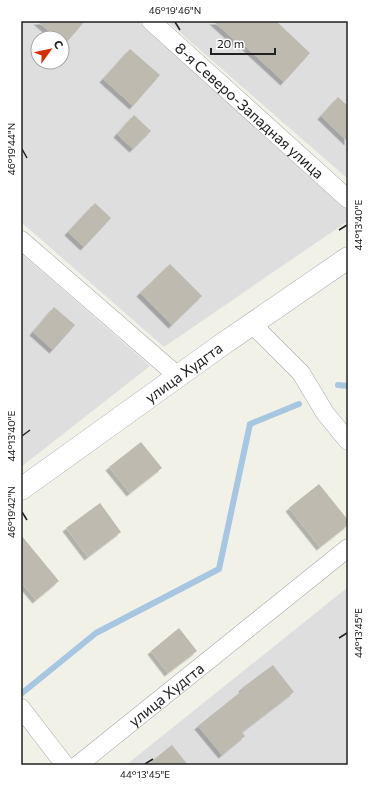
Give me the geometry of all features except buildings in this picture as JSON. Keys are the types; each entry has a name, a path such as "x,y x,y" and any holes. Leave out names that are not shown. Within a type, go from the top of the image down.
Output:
{"street":[{"name":"8-я Северо-Западная улица","path":"151,21 348,199"},
{"path":"21,240 179,377"},
{"name":"улица Худгта","path":"21,489 252,324 348,258"},
{"path":"252,324 301,373 325,413 348,441"},
{"name":"улица Худгта","path":"78,765 348,548"},
{"path":"21,708 65,765"}],"shaded area":[{"path":"21,21 138,21 348,207 348,221 164,347 21,222"},
{"path":"167,21 348,21 348,179"},
{"path":"21,253 150,366 21,467"},
{"path":"348,587 348,765 126,765 272,648"}],"waterway":[{"path":"338,385 348,386"},
{"path":"21,694 96,633 219,569 250,424 299,404"}]}
